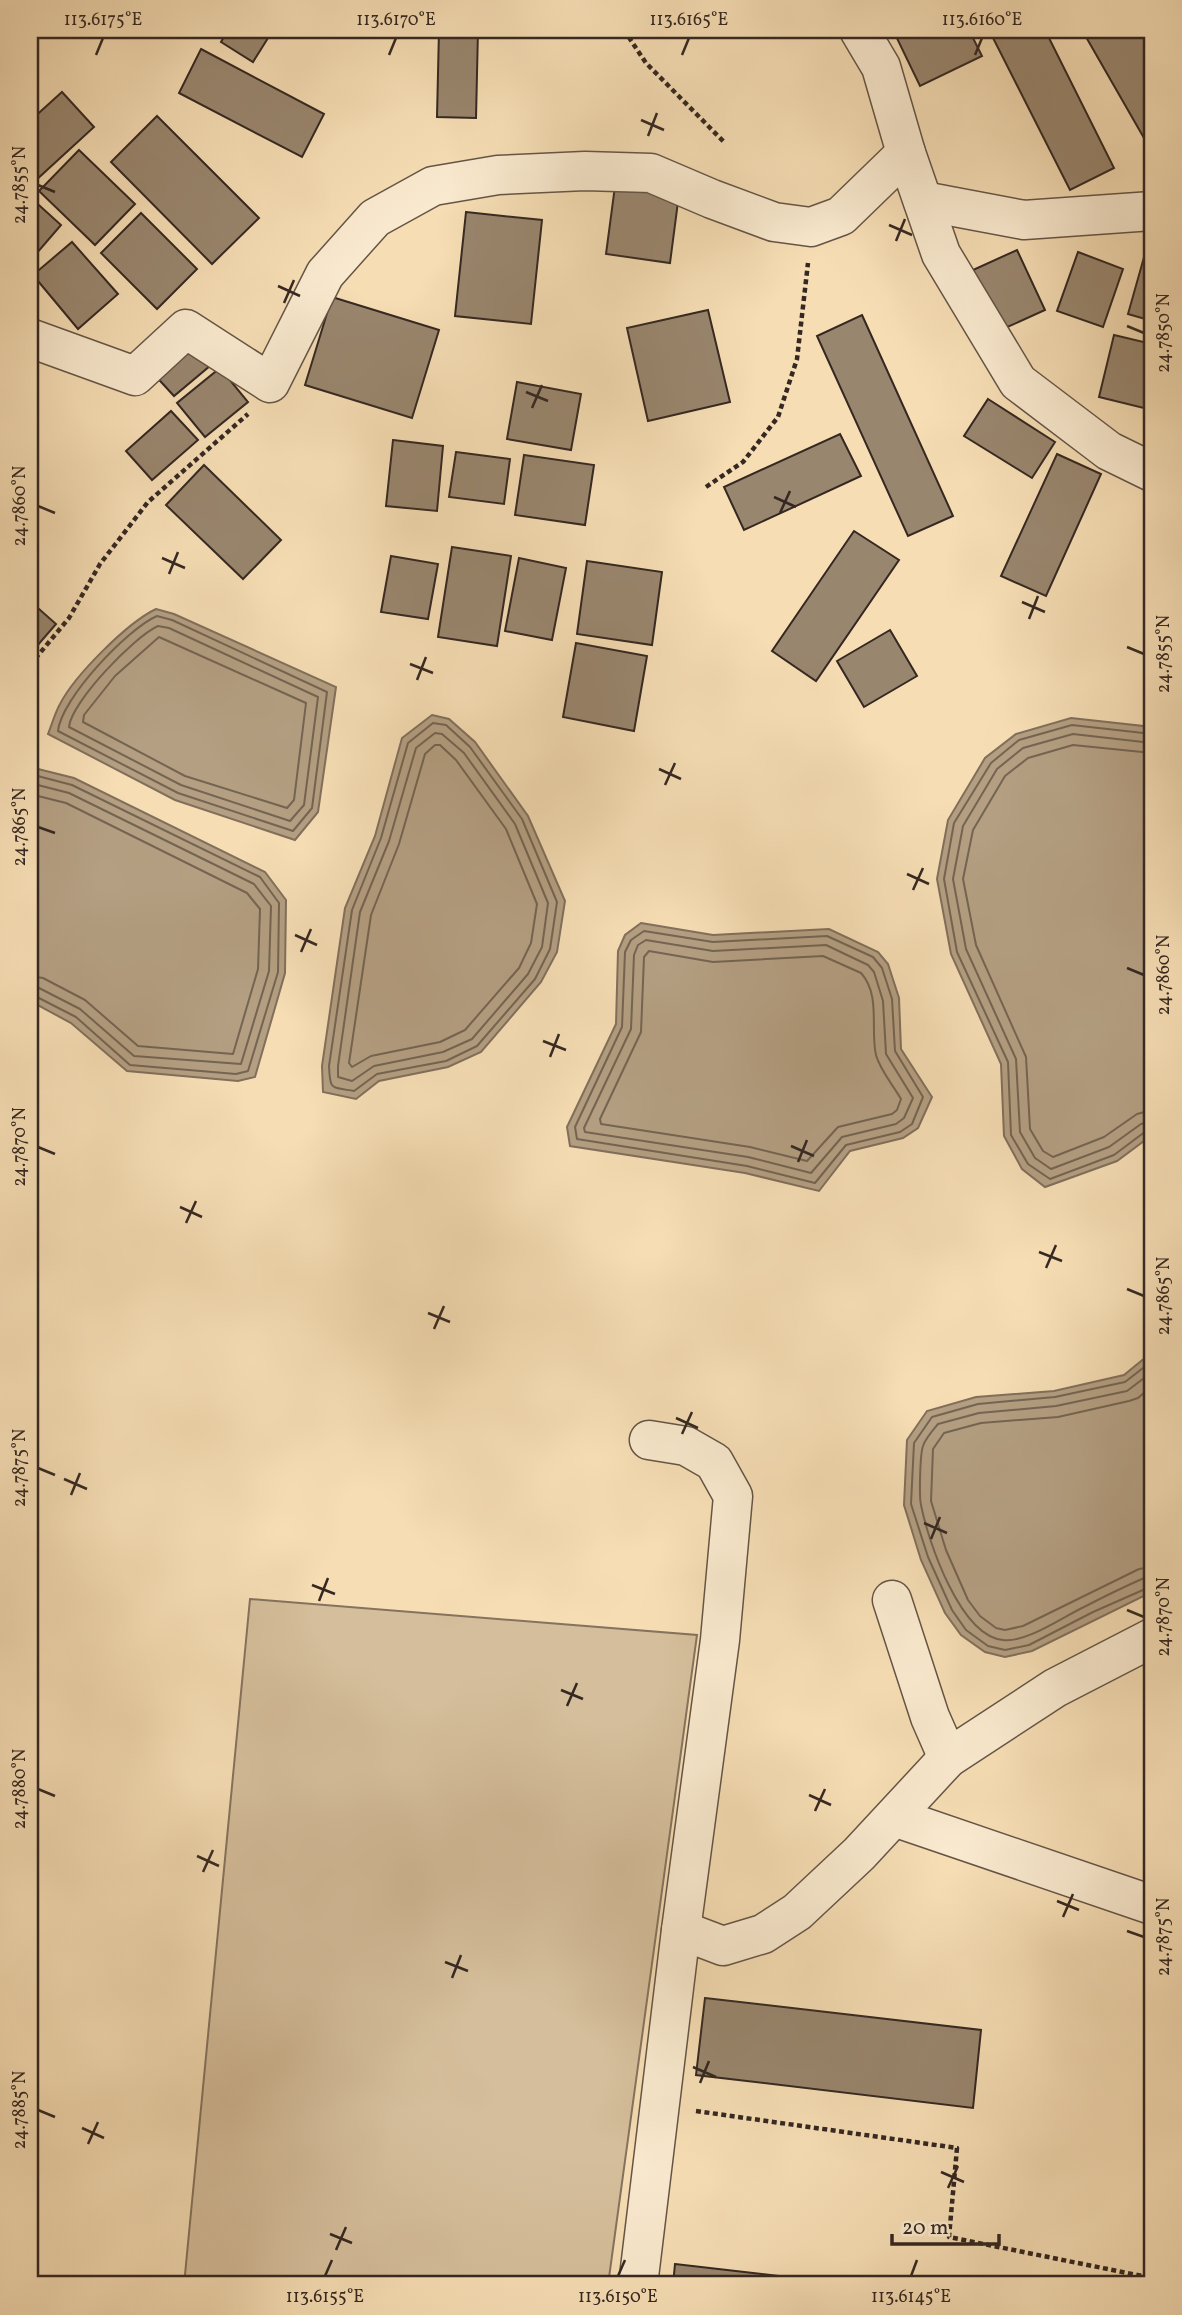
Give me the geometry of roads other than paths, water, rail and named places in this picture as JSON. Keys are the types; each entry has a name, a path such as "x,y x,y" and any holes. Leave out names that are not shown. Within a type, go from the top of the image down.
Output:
{"street":[{"path":"859,30 881,67 906,153 942,254 1018,382 1109,451 1152,472"},
{"path":"30,338 135,376 186,329 270,383 325,274 375,218 433,186 498,175 585,170 650,173 712,200 774,222 811,227 841,216 906,153"},
{"path":"923,201 1024,220 1152,211"},
{"path":"638,2285 681,1930 720,1640 733,1496 715,1462 686,1446 649,1440"},
{"path":"892,1600 930,1717 948,1758"},
{"path":"681,1930 723,1946 763,1934 797,1912 859,1854 948,1758 1055,1688 1152,1638"},
{"path":"894,1816 1152,1905"}],"water":[{"path":"156,609 174,614 336,687 318,812 295,840 175,800 48,734 67,692 89,665 131,626"},
{"path":"432,715 449,719 475,742 528,816 565,901 557,952 541,982 481,1052 448,1067 379,1081 356,1099 323,1092 322,1066 345,908 375,836 402,738"},
{"path":"1071,718 1152,727 1152,1135 1117,1161 1045,1187 1022,1169 1004,1136 1001,1064 951,954 937,879 948,820 985,758 1016,734"},
{"path":"30,767 74,778 265,872 286,900 285,973 255,1077 238,1081 127,1071 71,1023 30,1001"},
{"path":"641,923 713,935 829,929 878,952 888,964 899,998 901,1049 932,1097 918,1128 903,1138 850,1151 819,1191 745,1173 570,1146 567,1127 616,1024 618,951 625,935"},
{"path":"1152,1352 1152,1592 1032,1651 1005,1657 985,1652 961,1635 945,1613 921,1560 904,1505 907,1440 927,1411 976,1397 1054,1391 1124,1375"}]}
